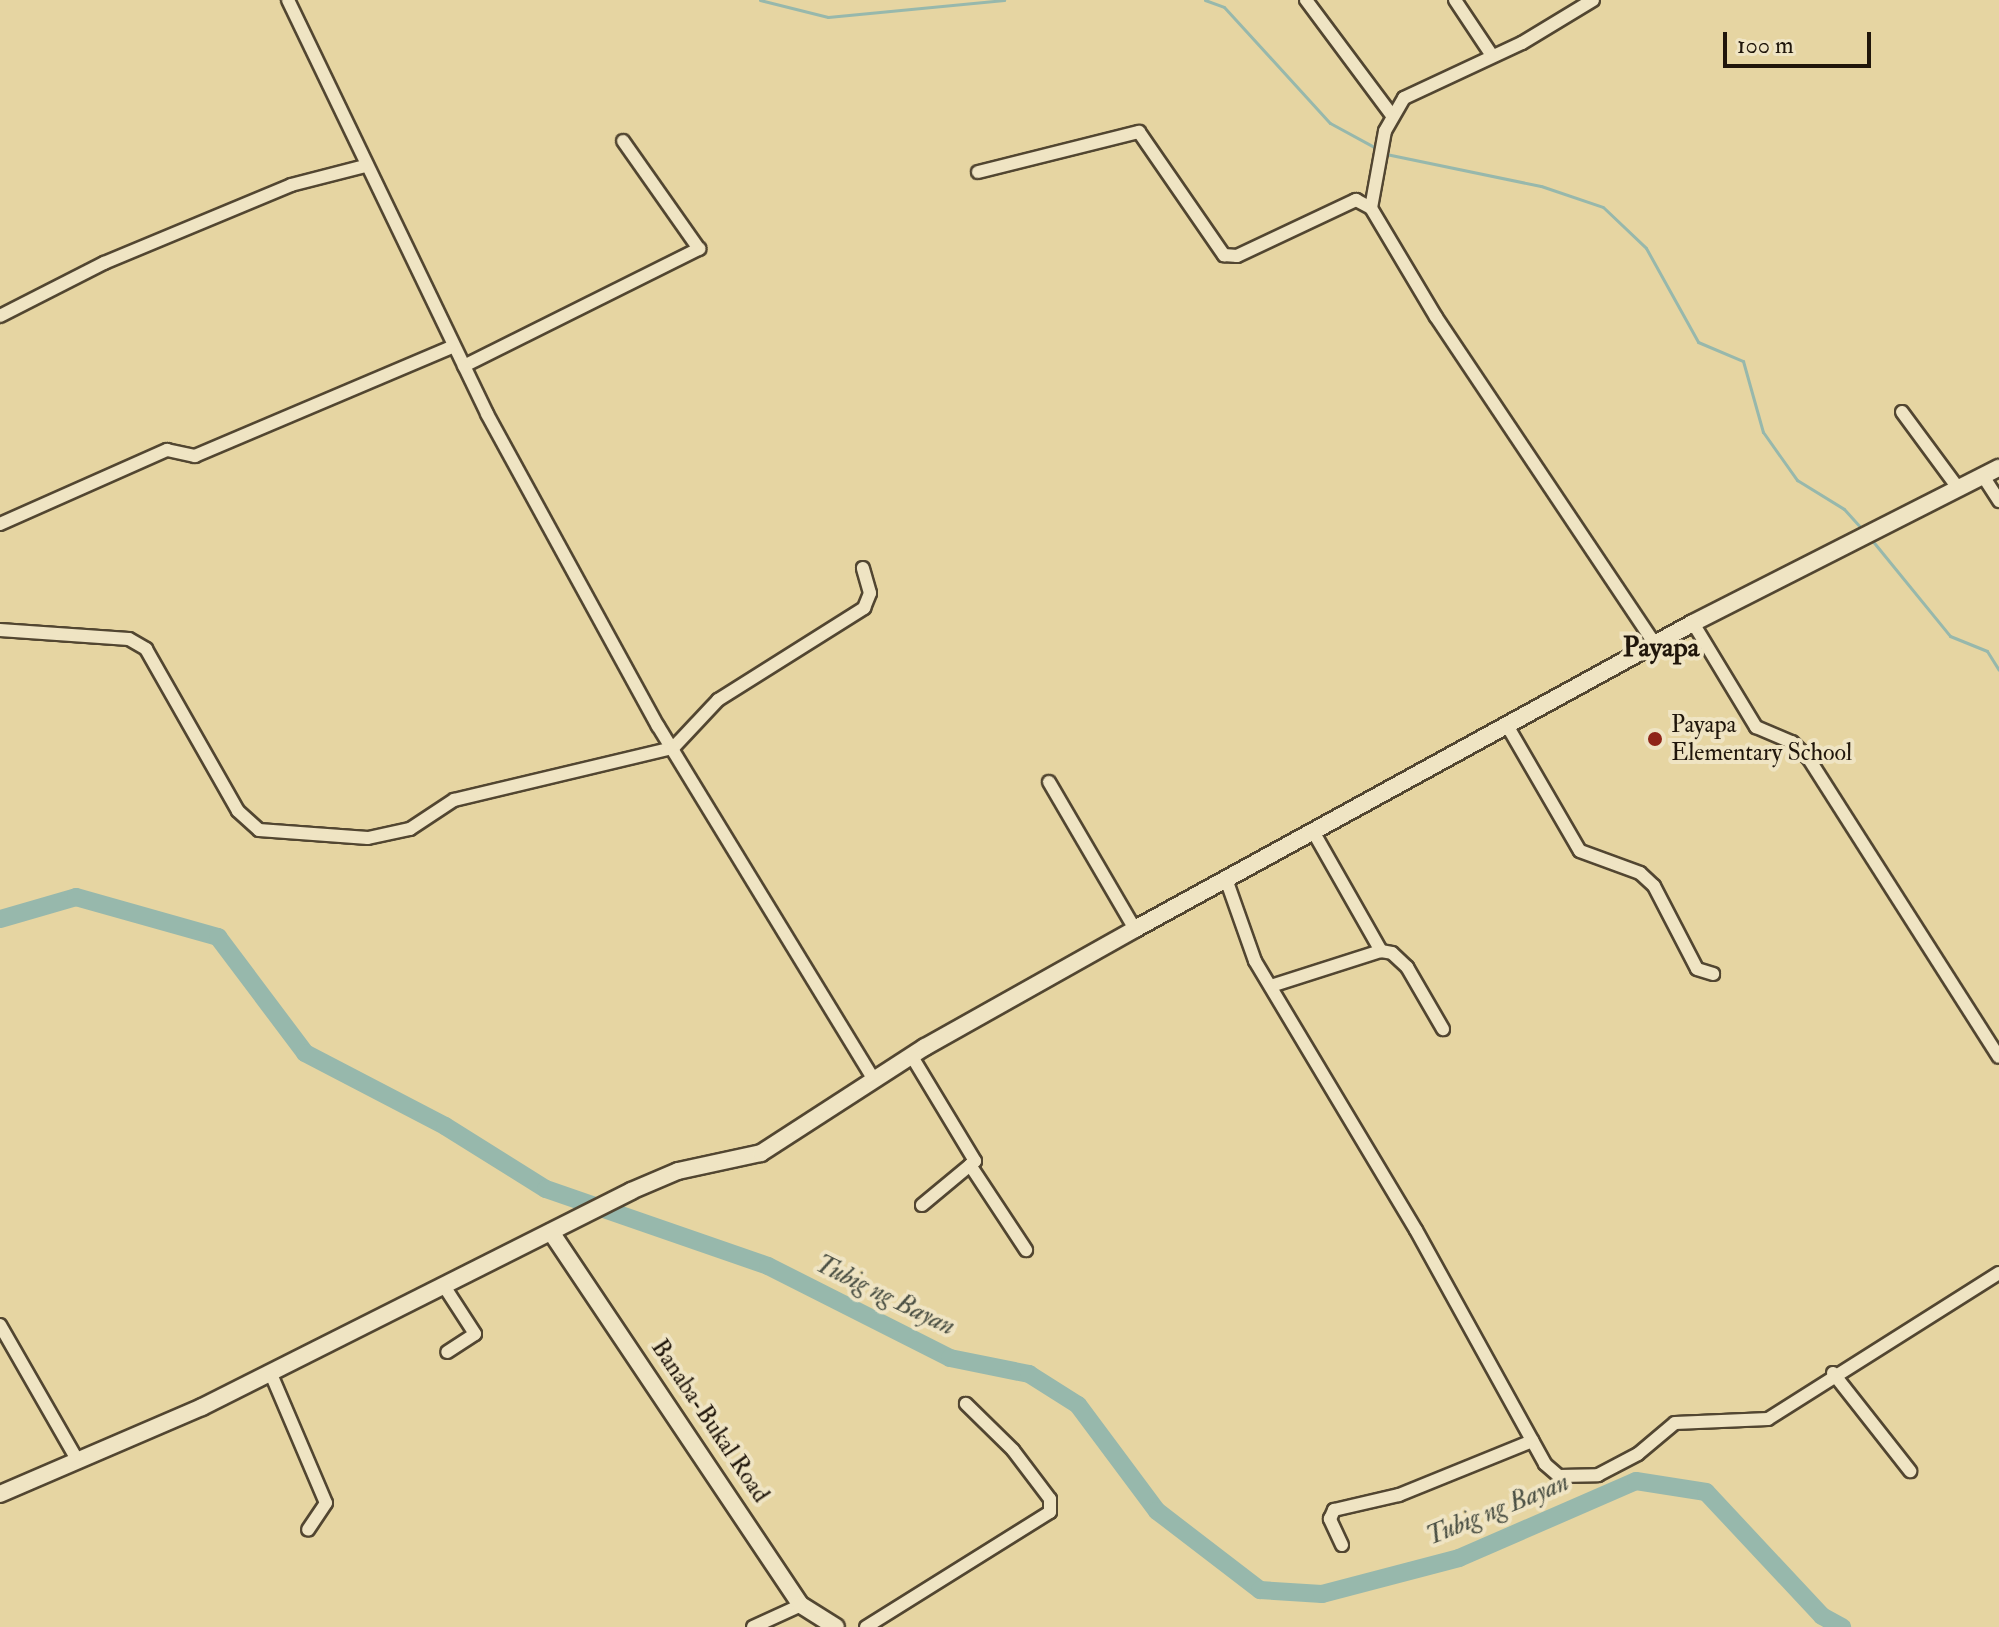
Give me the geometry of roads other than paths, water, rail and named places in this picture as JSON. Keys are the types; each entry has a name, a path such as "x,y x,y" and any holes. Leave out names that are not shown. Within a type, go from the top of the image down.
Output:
{"main road":[{"path":"0,1494 271,1374 595,1209 678,1171 761,1153 911,1055 1135,929 1693,623 1999,468"},
{"name":"Banaba-Bukal Road","path":"551,1232 801,1605 836,1627"}],"street":[{"path":"288,0 452,347 673,748 874,1080"},
{"path":"1306,0 1391,114"},
{"path":"1455,0 1491,54"},
{"path":"1371,208 1385,131 1391,114 1404,98 1593,0"},
{"path":"978,172 1139,132 1224,255 1237,256 1356,200 1371,208 1436,317 1656,646"},
{"path":"464,366 699,249 623,141"},
{"path":"0,316 104,263 291,185 365,166"},
{"path":"0,524 167,450 195,456 452,347"},
{"path":"1902,412 1958,488"},
{"path":"1983,476 1999,501"},
{"path":"0,630 129,639 146,649 238,811 259,830 368,838 410,829 454,800 673,748 718,700 864,608 870,593 863,568"},
{"path":"1693,623 1756,727 1792,742 1809,759 1999,1057"},
{"path":"1508,727 1580,851 1640,873 1654,886 1697,969 1713,974"},
{"path":"1049,782 1135,929"},
{"path":"1314,833 1381,951 1407,967 1443,1029"},
{"path":"1226,879 1255,961 1532,1441 1559,1476 1598,1475 1638,1454 1675,1423 1768,1419 1833,1373 1859,1364 1999,1273"},
{"path":"1271,986 1381,951"},
{"path":"911,1055 974,1154 970,1165 922,1205"},
{"path":"970,1165 1026,1250"},
{"path":"444,1286 475,1334 447,1352"},
{"path":"0,1325 78,1461"},
{"path":"1833,1373 1910,1471"},
{"path":"271,1374 326,1503 308,1530"},
{"path":"866,1627 1050,1512 1050,1499 1013,1450 966,1404"},
{"path":"1342,1545 1330,1519 1334,1510 1399,1495 1532,1441"},
{"path":"753,1627 801,1605"}],"waterway":[{"path":"760,0 828,17 1004,0"},
{"path":"1205,0 1224,7 1330,123 1376,148"},
{"path":"1386,154 1541,186 1603,207 1646,248 1698,342 1743,361 1763,432 1797,480 1844,509 1863,530"},
{"path":"1871,539 1950,636 1987,651 1999,670"},
{"name":"Tubig ng Bayan","path":"0,919 76,897 218,937 305,1053 445,1126 546,1189 768,1266 950,1358 1029,1374 1078,1405 1157,1511 1260,1590 1322,1594 1459,1558 1636,1481 1706,1492 1822,1616 1842,1627"}],"place":[{"name":"Payapa Elementary School","path":"1655,739"}],"district":[{"name":"Payapa","path":"1661,648"}]}
